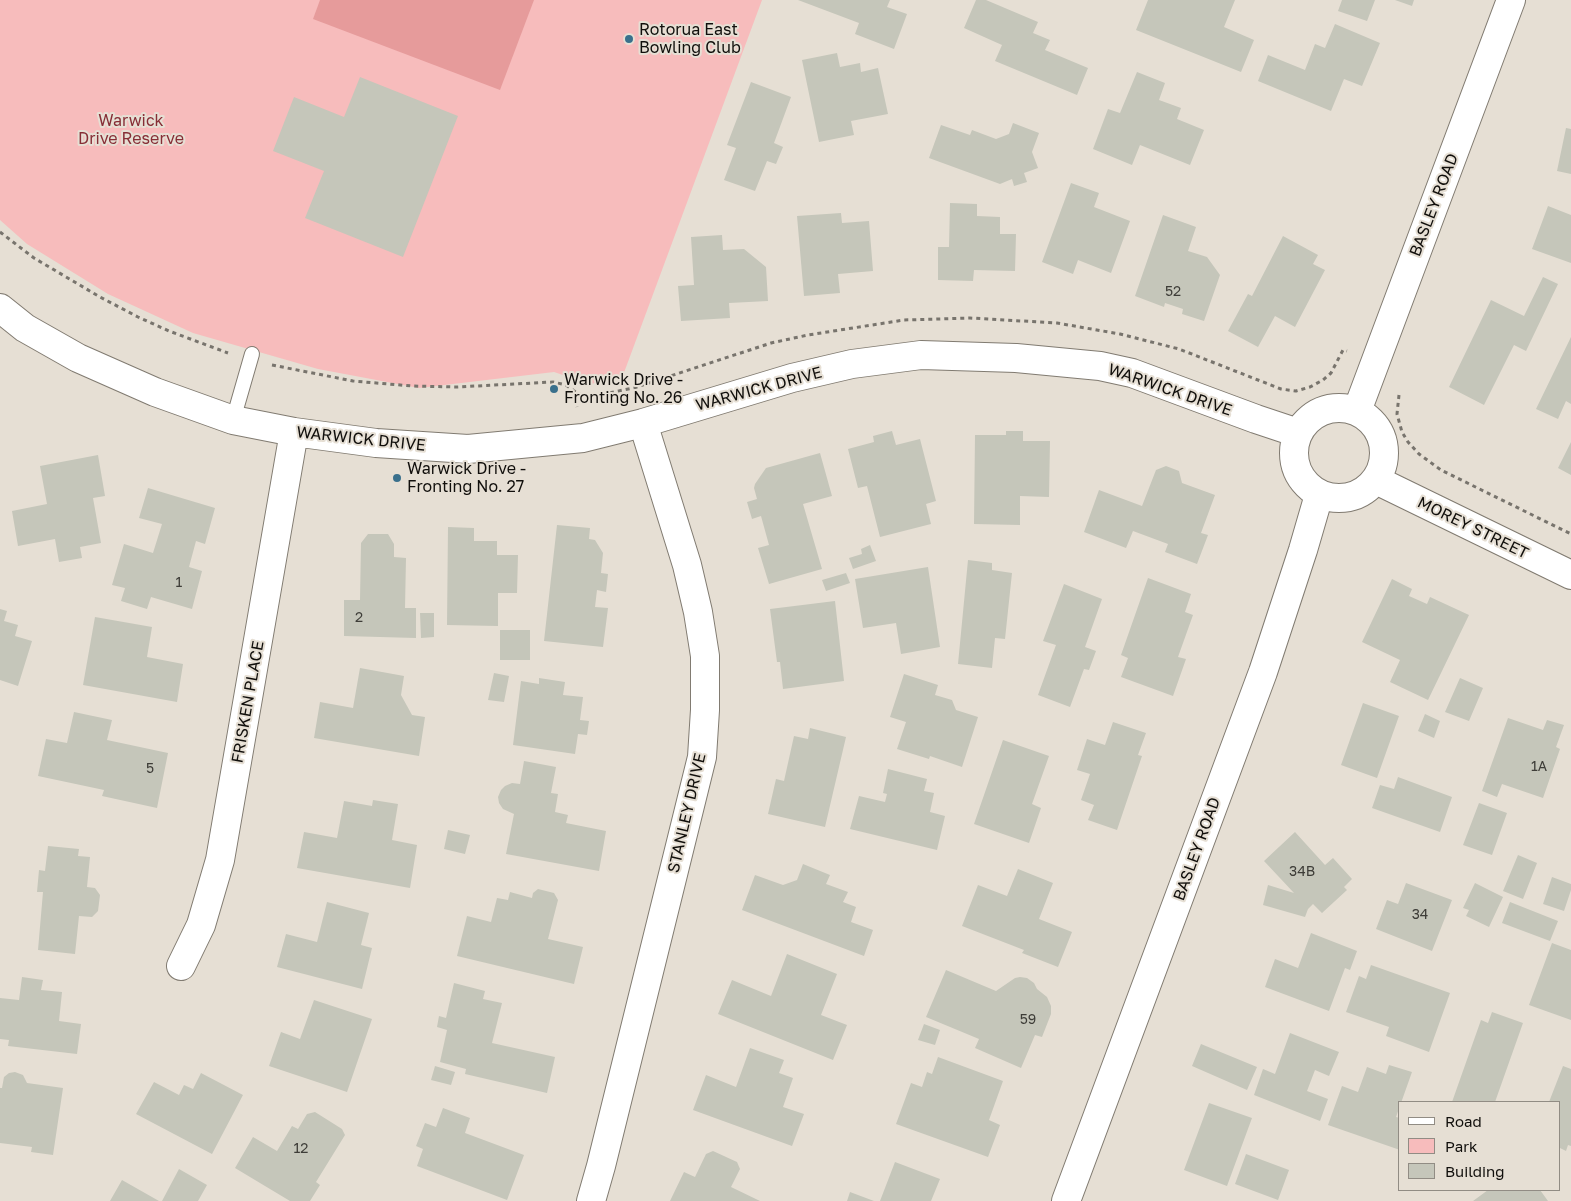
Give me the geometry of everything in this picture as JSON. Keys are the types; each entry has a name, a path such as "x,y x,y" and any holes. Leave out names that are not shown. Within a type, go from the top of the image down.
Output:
{"street":[{"name":"BASLEY ROAD","path":"1357,411 1511,0"},
{"name":"WARWICK DRIVE","path":"0,308 26,328 78,358 156,392 233,420 294,432 376,444 468,448 583,438 643,423 792,378 852,364 921,355 1071,362 1100,366 1132,373 1298,433"},
{"path":"1341,407 1357,411 1369,418 1377,428 1383,441 1384,455 1382,468 1376,480 1364,491 1350,498 1334,499 1319,495 1306,486 1298,473 1293,457 1298,433 1304,423 1312,416 1326,409 1341,407"},
{"name":"STANLEY DRIVE","path":"590,1201 601,1166 702,757 705,719 705,656 698,612 687,565 643,423"},
{"name":"FRISKEN PLACE","path":"181,966 201,924 220,860 294,432"},
{"name":"MOREY STREET","path":"1376,480 1571,575"},
{"name":"BASLEY ROAD","path":"1066,1201 1263,672 1319,495"}],"lane":[{"path":"233,420 251,356"}],"path":[{"path":"0,232 34,258 68,280 138,317 201,344 312,374 353,381 402,386 553,382 566,384 587,398 601,396 680,374 771,343 860,326 904,320 970,318 1029,320 1081,326 1179,349 1281,389 1296,391 1310,387 1331,374 1343,350 1353,353"},
{"path":"1401,388 1398,396 1397,414 1402,432 1419,454 1441,470 1571,534"},
{"path":"574,390 578,412"}],"green space":[{"name":"Warwick Drive Reserve","path":"0,0 762,0 622,378 590,384 554,372 419,388 318,369 193,333 108,294 27,244 0,220"}],"shaded area":[{"path":"320,0 534,0 500,90 313,19"}],"building":[{"path":"798,0 890,0 887,7 907,14 894,49 855,34 859,23"},
{"path":"976,0 986,0 1038,22 1033,33 1050,40 1045,50 1088,68 1077,95 995,61 1002,45 964,28"},
{"path":"1148,0 1235,0 1224,27 1254,40 1241,72 1136,30"},
{"path":"1342,0 1375,0 1367,21 1338,11"},
{"path":"1395,0 1414,0 1412,6"},
{"path":"1335,24 1380,43 1362,86 1344,79 1331,111 1258,81 1268,55 1305,70 1315,44 1325,48"},
{"path":"837,53 840,67 860,63 861,72 878,68 888,114 851,121 854,135 819,142 802,60"},
{"path":"1137,72 1165,83 1159,100 1181,108 1177,119 1204,130 1190,165 1140,145 1132,165 1093,149 1108,109 1120,113"},
{"path":"360,77 458,116 403,257 305,218 324,171 273,151 294,97 344,117"},
{"path":"751,82 791,97 774,143 783,147 776,164 767,161 755,191 724,180 736,148 727,145"},
{"path":"1013,123 1039,133 1032,152 1038,168 1024,173 1027,182 1014,186 1012,179 1000,184 929,158 941,125 970,135 972,130 996,139 1009,134"},
{"path":"1566,128 1571,129 1571,174 1557,171"},
{"path":"1071,183 1099,193 1094,207 1130,221 1111,273 1078,260 1073,274 1042,262"},
{"path":"950,203 977,204 977,216 1000,217 1000,234 1016,234 1015,271 974,270 973,281 938,280 938,247 949,247"},
{"path":"1548,206 1571,215 1571,263 1532,249"},
{"path":"841,213 842,223 869,221 873,271 838,274 840,293 804,296 797,216"},
{"path":"1163,215 1196,227 1188,251 1207,257 1220,275 1204,321 1182,314 1183,309 1165,303 1164,307 1135,296"},
{"path":"722,235 723,250 744,249 766,267 768,301 729,303 730,318 681,321 678,286 694,285 691,237"},
{"path":"1283,236 1318,255 1313,264 1325,270 1295,327 1275,316 1258,347 1228,331 1248,294 1252,296"},
{"path":"1543,277 1558,284 1526,351 1514,345 1484,405 1449,387 1491,300 1524,316"},
{"path":"1571,337 1571,404 1566,401 1558,419 1536,409"},
{"path":"892,431 896,445 920,439 936,501 926,504 931,524 880,537 867,486 858,488 848,449 874,442 873,436"},
{"path":"1006,431 1023,431 1023,441 1050,441 1049,497 1020,496 1020,525 974,524 975,435 1006,435"},
{"path":"1571,442 1571,475 1558,468"},
{"path":"820,453 832,496 803,504 822,569 769,584 758,548 769,545 761,516 752,519 747,502 757,499 754,488 755,484 766,468"},
{"path":"98,455 105,496 93,498 101,543 80,547 82,558 59,562 55,539 18,546 12,511 47,504 40,466"},
{"path":"1166,466 1179,471 1182,483 1215,495 1201,533 1208,535 1197,564 1165,552 1168,544 1133,531 1126,548 1084,532 1099,490 1142,506 1156,470"},
{"path":"148,488 215,508 205,544 196,541 189,567 202,571 192,609 151,597 147,609 121,601 125,588 112,585 124,544 153,553 162,524 139,518"},
{"path":"557,525 590,528 589,539 595,540 603,553 601,573 608,574 606,592 597,590 595,607 608,608 603,647 544,641"},
{"path":"448,527 474,528 474,541 497,541 497,555 518,555 517,593 498,593 498,626 447,625"},
{"path":"368,534 388,534 394,544 394,557 406,558 405,608 416,608 416,638 344,636 344,600 360,600 361,543"},
{"path":"870,545 876,561 853,569 849,558 862,554 861,549"},
{"path":"968,560 992,563 992,570 1012,573 1005,639 995,638 992,668 958,664"},
{"path":"928,567 940,647 901,654 896,623 863,628 855,579"},
{"path":"846,573 850,583 826,591 822,580"},
{"path":"1148,578 1191,594 1185,612 1193,615 1178,657 1186,659 1173,696 1121,677 1128,658 1121,655"},
{"path":"1392,579 1412,589 1409,596 1427,604 1430,597 1469,615 1428,700 1390,682 1400,660 1362,642"},
{"path":"1064,584 1102,599 1085,647 1096,651 1089,670 1084,669 1070,707 1038,695 1056,645 1043,641"},
{"path":"835,601 844,681 783,689 780,662 777,662 770,609"},
{"path":"0,609 7,611 4,621 18,625 15,636 32,641 18,686 0,680"},
{"path":"420,613 434,613 434,637 421,638"},
{"path":"95,617 152,627 147,657 183,664 177,702 83,685"},
{"path":"500,630 530,630 530,660 500,660"},
{"path":"360,668 404,676 401,695 412,715 425,717 419,756 314,738 320,702 353,708"},
{"path":"494,673 509,676 504,702 488,700"},
{"path":"904,674 938,685 935,695 952,700 956,710 978,717 962,767 930,756 929,759 897,749 906,722 890,717"},
{"path":"539,678 565,682 563,695 583,697 580,720 589,721 587,735 578,734 575,754 513,745 521,681 539,684"},
{"path":"1460,678 1483,688 1469,721 1445,712"},
{"path":"1363,703 1399,716 1377,778 1341,765"},
{"path":"74,712 112,720 107,740 168,753 157,808 102,796 104,790 38,776 46,739 67,743"},
{"path":"1425,714 1440,721 1434,738 1418,731"},
{"path":"1508,718 1543,730 1547,720 1564,725 1556,747 1560,749 1543,798 1502,784 1497,797 1482,791"},
{"path":"1113,722 1146,733 1138,755 1142,756 1117,830 1088,820 1094,805 1081,800 1090,774 1077,770 1087,739 1105,745"},
{"path":"810,728 846,737 825,827 768,814 776,779 784,781 794,736 808,739"},
{"path":"1003,740 1049,756 1032,804 1041,808 1029,843 974,824"},
{"path":"524,761 556,767 551,793 558,794 555,812 568,815 566,823 606,831 599,871 506,854 514,814 503,809 498,797 505,786 512,783 520,784"},
{"path":"888,769 927,779 924,791 934,793 930,812 945,816 937,850 850,829 859,796 885,802 887,794 883,793"},
{"path":"1398,777 1452,797 1440,832 1372,808 1380,785 1394,789"},
{"path":"373,800 398,804 392,840 417,845 410,888 297,868 304,832 337,838 344,801 372,806"},
{"path":"1479,803 1507,813 1492,855 1463,845"},
{"path":"448,830 470,835 465,854 444,849"},
{"path":"1295,832 1325,865 1333,858 1352,879 1344,887 1347,890 1322,913 1313,904 1308,909 1305,917 1263,905 1268,885 1294,893 1264,861"},
{"path":"48,846 79,849 78,856 90,857 87,887 95,888 100,895 98,911 92,917 79,916 75,954 38,950 43,892 37,892 39,870 45,871"},
{"path":"1518,855 1537,863 1523,899 1503,891"},
{"path":"803,864 830,875 826,884 848,892 843,902 856,907 851,922 873,930 864,956 742,910 755,875 783,885 797,880"},
{"path":"1018,869 1053,883 1039,919 1072,932 1058,967 1022,953 1024,950 962,926 978,885 1007,896"},
{"path":"1552,877 1571,884 1571,890 1564,911 1543,904"},
{"path":"1406,883 1452,900 1432,951 1376,929 1387,900 1398,904"},
{"path":"1475,883 1503,897 1489,927 1466,916 1469,910 1463,908"},
{"path":"538,889 554,893 558,900 548,939 583,947 574,984 457,956 467,916 491,922 497,898 508,900 510,892 532,898 533,893"},
{"path":"327,902 369,913 361,945 372,948 362,989 277,967 286,934 317,942"},
{"path":"1510,902 1558,921 1550,941 1502,923"},
{"path":"1311,933 1357,951 1350,970 1345,968 1329,1011 1265,987 1275,959 1298,968"},
{"path":"1552,943 1571,950 1571,1020 1529,1005"},
{"path":"787,954 837,974 821,1015 847,1025 833,1060 718,1014 732,980 771,996"},
{"path":"1371,965 1450,993 1429,1052 1386,1036 1389,1027 1346,1012 1359,976 1366,979"},
{"path":"946,970 996,991 1015,978 1027,978 1047,997 1051,1006 1051,1014 1042,1037 1035,1035 1021,1068 975,1048 979,1039 926,1017"},
{"path":"22,977 43,980 41,990 62,992 59,1021 81,1024 77,1054 8,1046 9,1040 0,1039 0,998 19,1000"},
{"path":"454,983 485,991 483,999 502,1003 492,1043 555,1057 547,1093 465,1074 466,1069 440,1062 447,1030 437,1027 439,1016 446,1018"},
{"path":"314,1000 372,1019 347,1092 269,1066 281,1032 300,1039"},
{"path":"1492,1012 1523,1023 1495,1101 1452,1101 1481,1020 1488,1023"},
{"path":"924,1024 940,1030 935,1045 918,1040"},
{"path":"1290,1033 1339,1052 1329,1076 1315,1070 1307,1091 1328,1099 1320,1121 1254,1095 1263,1069 1275,1074"},
{"path":"1201,1044 1257,1067 1247,1090 1192,1066"},
{"path":"750,1048 784,1060 779,1073 793,1078 783,1107 804,1114 792,1146 693,1110 706,1075 736,1087"},
{"path":"938,1057 1003,1081 989,1120 1000,1125 988,1157 896,1124 911,1083 922,1087 927,1072 932,1074"},
{"path":"1389,1065 1412,1072 1402,1101 1398,1101 1396,1117 1398,1118 1398,1149 1328,1125 1342,1086 1358,1092 1367,1067 1386,1074"},
{"path":"435,1066 455,1072 451,1085 431,1080"},
{"path":"1563,1066 1571,1069 1571,1146 1568,1145 1566,1151 1561,1148 1561,1101 1549,1101"},
{"path":"15,1072 23,1075 27,1083 63,1088 53,1155 31,1152 32,1147 0,1143 0,1088 2,1088 4,1077 9,1073"},
{"path":"201,1073 243,1095 212,1154 136,1114 154,1082 179,1095 184,1085 193,1089"},
{"path":"1209,1103 1252,1118 1227,1186 1184,1170"},
{"path":"443,1108 470,1118 465,1133 524,1155 507,1200 417,1166 423,1149 416,1146 425,1123 436,1127"},
{"path":"315,1112 342,1129 345,1135 316,1182 320,1185 310,1201 290,1201 235,1168 253,1137 277,1151 292,1126 298,1129 307,1114"},
{"path":"713,1151 737,1162 740,1169 731,1187 760,1201 670,1201 684,1172 695,1177 706,1154"},
{"path":"1246,1154 1289,1170 1278,1200 1235,1184"},
{"path":"895,1162 940,1179 931,1201 880,1201"},
{"path":"179,1169 207,1185 198,1201 162,1201"},
{"path":"122,1180 159,1201 110,1201"},
{"path":"1487,1191 1541,1191 1548,1201 1473,1201"},
{"path":"850,1192 874,1201 847,1201"}],"place":[{"name":"Rotorua East Bowling Club","path":"629,39"},
{"name":"Warwick Drive - Fronting No. 26","path":"554,389"},
{"name":"Warwick Drive - Fronting No. 27","path":"397,478"}]}
